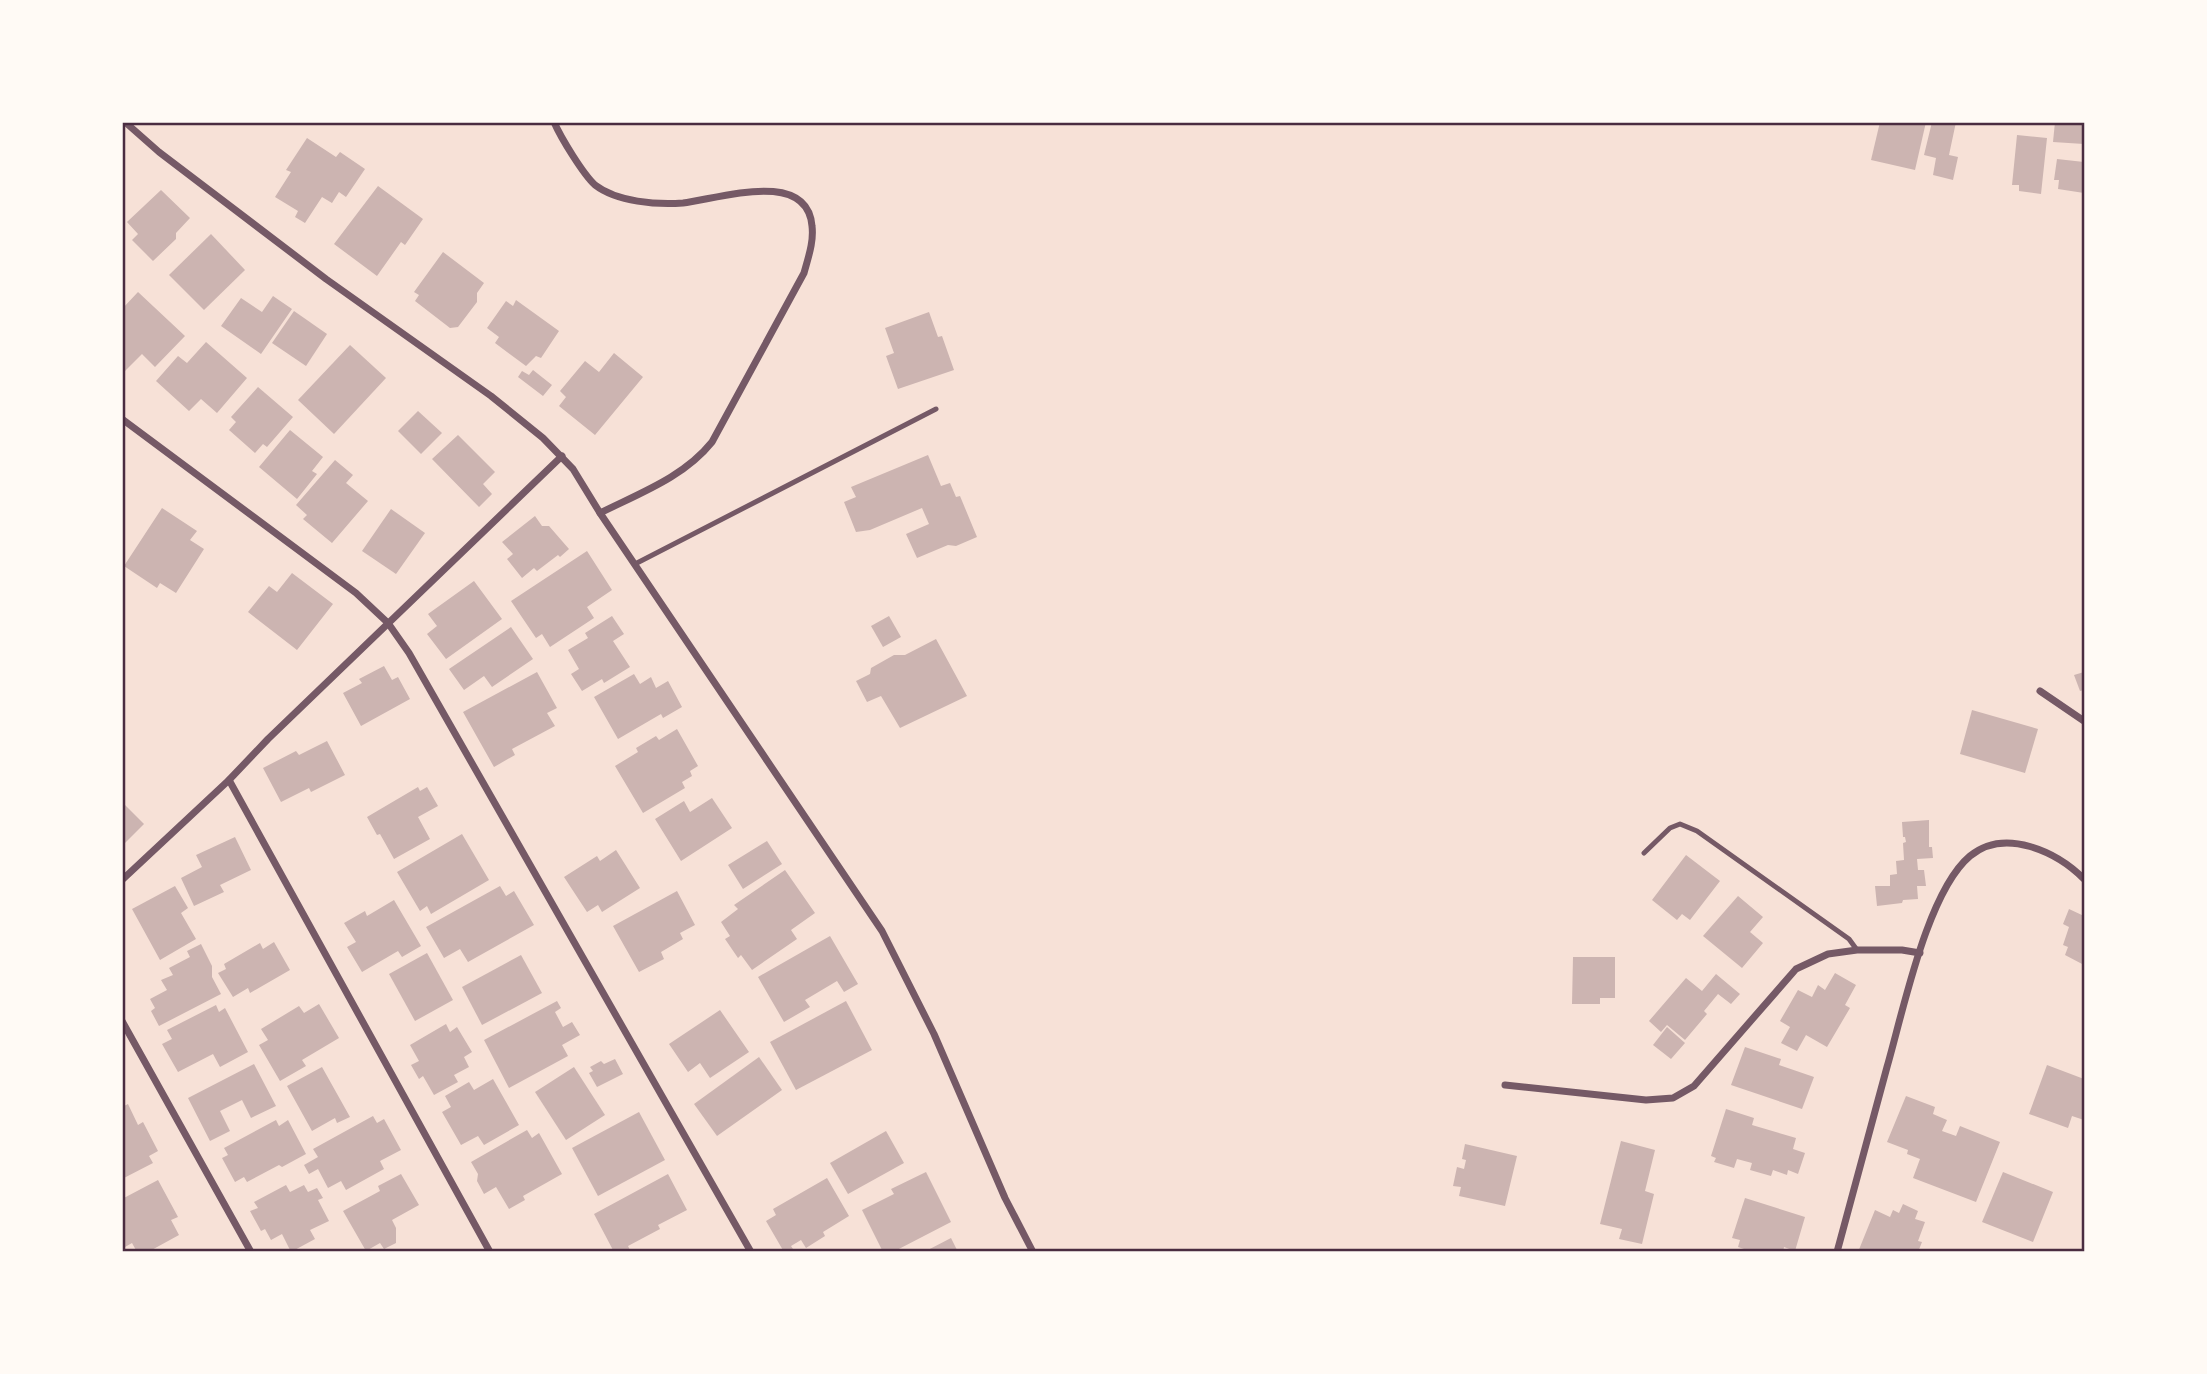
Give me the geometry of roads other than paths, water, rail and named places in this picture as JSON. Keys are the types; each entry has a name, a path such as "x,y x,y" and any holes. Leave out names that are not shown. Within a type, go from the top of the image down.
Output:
{"street":[{"path":"125,122 159,152 326,279 491,396 562,456 573,469 882,931 934,1034 1005,1198 1033,1251"},
{"path":"554,122 574,157 595,185 622,197 639,202 681,203 767,190 792,194 806,207 813,225 811,248 804,273 712,442 701,456 682,471 600,513"},
{"path":"122,419 356,593 388,623 409,653 751,1251"},
{"path":"122,880 229,780 268,739 562,456"},
{"path":"2040,691 2084,721"},
{"path":"229,780 490,1251"},
{"path":"1837,1251 1920,953 1938,903 1954,874 1971,855 1990,846 2007,843 2028,845 2047,852 2071,866 2084,879"},
{"path":"1505,1086 1646,1100 1673,1098 1694,1086 1796,969 1828,954 1857,950 1902,950 1920,953"},
{"path":"122,1021 251,1251"}],"lane":[{"path":"635,564 936,409"},
{"path":"1644,853 1670,828 1680,824 1697,831 1849,939 1857,950"}]}
